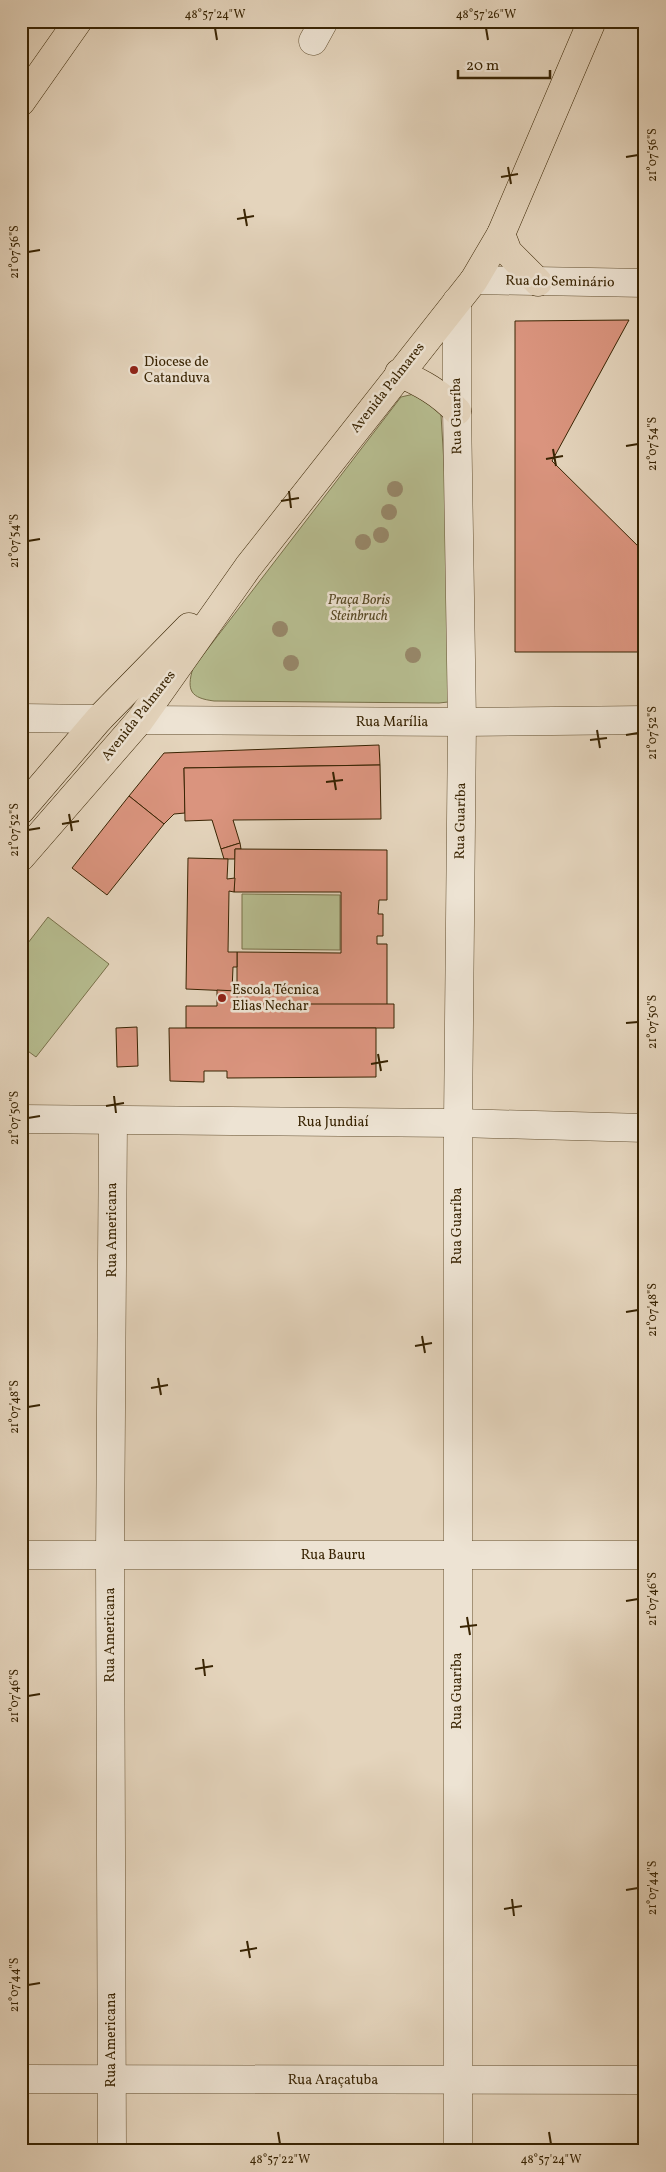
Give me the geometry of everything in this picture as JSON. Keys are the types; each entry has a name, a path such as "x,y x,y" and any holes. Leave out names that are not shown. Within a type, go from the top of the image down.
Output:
{"main road":[{"path":"21,102 78,21"},
{"name":"Avenida Palmares","path":"21,857 140,720 248,567 474,280 501,234 592,21"},
{"path":"501,234 508,252 538,282"},
{"path":"399,373 423,383 436,392 456,411"},
{"name":"Avenida Palmares","path":"21,810 99,718 248,567"},
{"path":"99,718 140,720"}],"street":[{"name":"Rua do Seminário","path":"474,280 645,283"},
{"name":"Rua Guaríba","path":"457,301 456,411 462,722 458,1123 458,2151"},
{"path":"21,718 99,718"},
{"name":"Rua Marília","path":"140,720 462,722 645,720"},
{"name":"Rua Jundiaí","path":"21,1120 458,1123 645,1128"},
{"name":"Rua Americana","path":"112,2151 110,1555 113,1120"},
{"name":"Rua Bauru","path":"21,1555 645,1555"},
{"name":"Rua Araçatuba","path":"21,2078 645,2080"}],"green space":[{"name":"Praça Boris Steinbruch","path":"414,394 436,405 441,415 457,676 453,696 448,702 439,703 214,701 195,695 192,692 190,682 193,668 401,397"},
{"path":"242,894 340,895 340,950 242,949"},
{"path":"48,917 109,964 36,1057 21,1046 21,952"}],"building":[{"path":"629,320 552,461 645,553 645,652 515,652 515,321"},
{"path":"379,745 380,765 184,768 185,813 174,814 164,824 129,796 164,753"},
{"path":"380,765 381,819 233,820 240,843 221,849 212,820 185,821 184,768"},
{"path":"129,796 164,824 107,895 72,868"},
{"path":"240,843 241,849 235,849 235,859 224,859 221,849"},
{"path":"235,849 387,850 387,900 379,900 378,914 383,914 383,936 377,936 377,944 387,944 387,1005 237,1004 237,952 341,953 341,892 234,892"},
{"path":"188,858 228,859 227,879 235,878 234,892 229,891 228,952 237,952 237,967 233,967 232,991 186,989"},
{"path":"217,990 237,991 237,1004 394,1004 394,1028 186,1028 186,1006 217,1006"},
{"path":"137,1027 138,1066 117,1067 116,1028"},
{"path":"169,1028 376,1028 376,1077 227,1078 227,1071 204,1071 204,1082 170,1081"}],"place":[{"name":"Diocese de Catanduva","path":"134,370"},
{"name":"Escola Técnica Elias Nechar","path":"222,998"}]}
